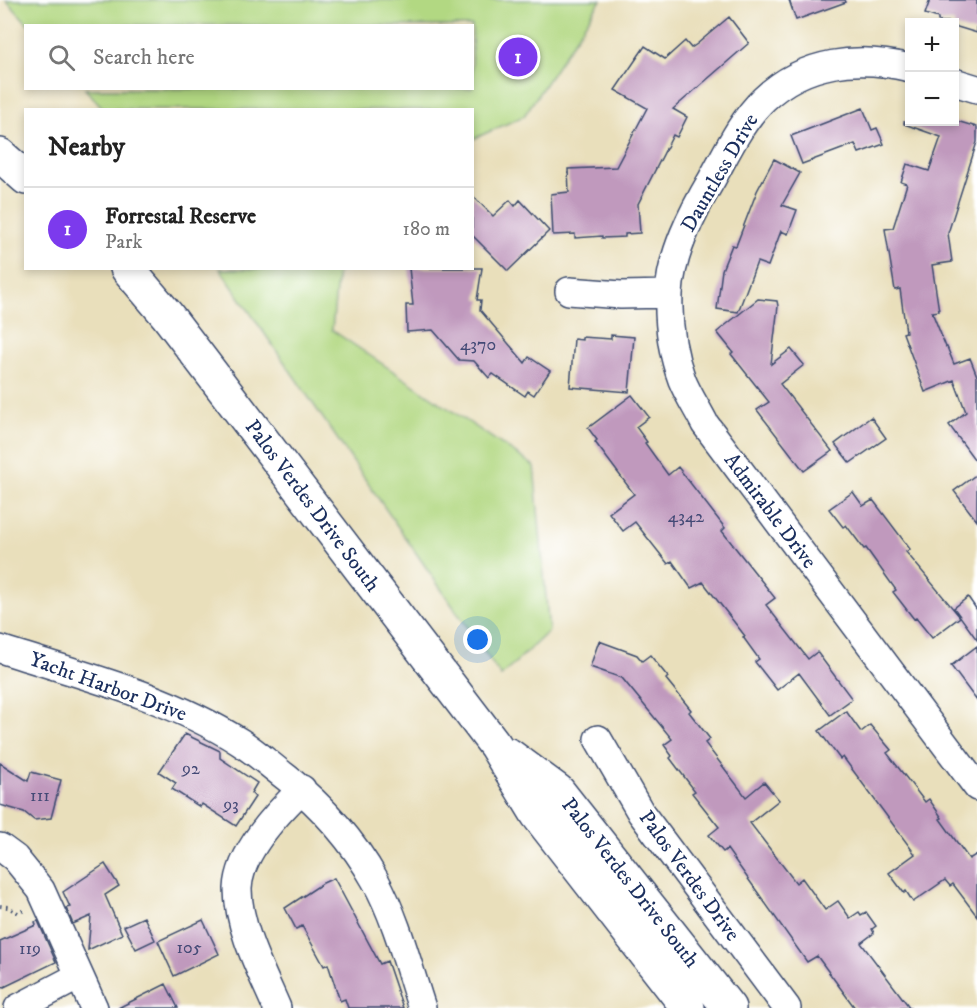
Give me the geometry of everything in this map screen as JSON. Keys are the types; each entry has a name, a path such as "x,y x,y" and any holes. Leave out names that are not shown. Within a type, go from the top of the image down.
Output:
{"main road":[{"path":"0,155 24,176"},
{"name":"Palos Verdes Drive South","path":"128,270 167,315 495,745 537,813 688,1008"},
{"name":"Palos Verdes Drive South","path":"495,745 558,792 729,1008"}],"street":[{"name":"Dauntless Drive","path":"669,294 672,272 690,222 705,190 745,123 764,99 785,83 810,70 836,64 864,60 905,67"},
{"path":"959,84 977,89"},
{"path":"569,291 621,295 669,294"},
{"name":"Admirable Drive","path":"669,294 671,336 682,380 705,424 977,787"},
{"name":"Yacht Harbor Drive","path":"0,649 148,697 182,712 240,742 302,789 334,823 375,880 389,909 422,1008"},
{"name":"Palos Verdes Drive","path":"598,739 642,813 787,1008"},
{"path":"276,1008 247,934 238,888 243,865 258,841 282,808 302,789"},
{"path":"0,847 15,858 41,890 94,1008"},
{"path":"18,1008 78,976"}],"green space":[{"path":"6,0 601,0 524,116 474,139 474,108 103,108 86,90 474,90 474,24 28,24"},
{"path":"221,270 338,270 332,330 534,466 549,631 501,676"}],"building":[{"path":"789,0 845,0 846,2 796,20"},
{"path":"930,0 977,0 977,33 959,28 959,18 938,18 925,14"},
{"path":"729,17 749,43 673,109 687,117 677,137 673,135 638,204 640,233 625,234 625,237 602,238 602,236 575,238 575,234 553,235 551,194 569,192 568,169 616,167 647,108 615,90 645,46 665,59 685,41 691,48"},
{"path":"863,108 872,130 877,128 884,144 859,153 855,144 802,164 791,136"},
{"path":"960,122 977,127 977,142 948,233 952,262 932,265 939,311 932,312 954,364 970,358 977,376 977,463 949,425 966,412 954,380 925,392 903,333 906,332 900,289 895,290 885,229 893,228 907,184 901,182 907,164 929,171 941,137 910,126 959,126"},
{"path":"774,159 800,173 782,205 797,210 788,234 781,231 768,266 757,262 738,312 717,309 722,270 732,245 736,246 757,191"},
{"path":"474,197 493,216 510,200 515,206 520,200 549,231 508,271 474,237"},
{"path":"482,268 477,300 481,300 480,310 525,363 529,357 550,371 534,395 528,391 525,396 493,374 489,378 474,361 459,360 433,330 407,332 406,305 413,305 409,270"},
{"path":"758,299 777,301 778,306 771,364 791,349 804,365 780,384 832,451 804,471 757,410 769,402 731,354 733,352 717,332"},
{"path":"611,335 634,337 629,392 570,387 574,339 582,340 582,337 611,339"},
{"path":"632,395 649,417 636,427 668,475 678,467 725,528 722,531 775,598 766,605 808,659 817,652 852,699 830,715 799,673 777,690 755,662 759,659 743,637 745,636 703,582 691,588 672,561 668,564 635,522 623,531 609,513 634,494 595,442 597,440 588,428"},
{"path":"871,417 886,438 850,463 835,444"},
{"path":"977,474 977,521 954,491"},
{"path":"853,492 863,506 873,500 910,549 906,552 960,617 932,638 893,592 896,590 866,548 864,549 846,525 843,527 829,509"},
{"path":"968,597 977,610 977,640 954,608"},
{"path":"599,641 637,655 642,661 650,655 668,677 666,679 691,710 689,712 710,739 705,743 746,797 764,782 779,800 750,823 796,883 802,878 825,910 838,901 850,918 859,912 861,915 866,912 876,926 872,929 874,933 861,943 910,1008 855,1008 817,956 807,962 727,849 723,852 709,835 719,827 692,793 695,791 670,758 672,756 664,745 672,739 622,678 590,667"},
{"path":"977,646 977,701 951,666"},
{"path":"846,711 861,732 870,725 891,750 887,753 925,802 929,799 942,818 940,819 969,859 977,854 977,916 953,884 950,886 945,880 913,902 889,873 915,854 843,757 840,759 819,731"},
{"path":"185,734 220,751 220,758 257,783 251,793 255,797 236,826 202,804 200,807 172,789 176,783 159,772"},
{"path":"0,763 28,781 31,772 61,780 51,818 34,820 24,812 0,805"},
{"path":"105,864 119,886 105,895 122,934 88,950 91,916 73,924 66,908 70,907 63,892"},
{"path":"334,878 380,964 387,961 403,1008 348,1008 345,999 340,1001 328,964 324,966 302,926 296,929 285,908"},
{"path":"144,917 155,940 136,949 124,926"},
{"path":"203,920 219,954 174,976 158,941"},
{"path":"38,921 56,962 0,989 0,941 36,925 35,922"},
{"path":"166,984 178,1008 118,1008"}],"place":[{"name":"Forrestal Reserve","path":"518,57"}]}
